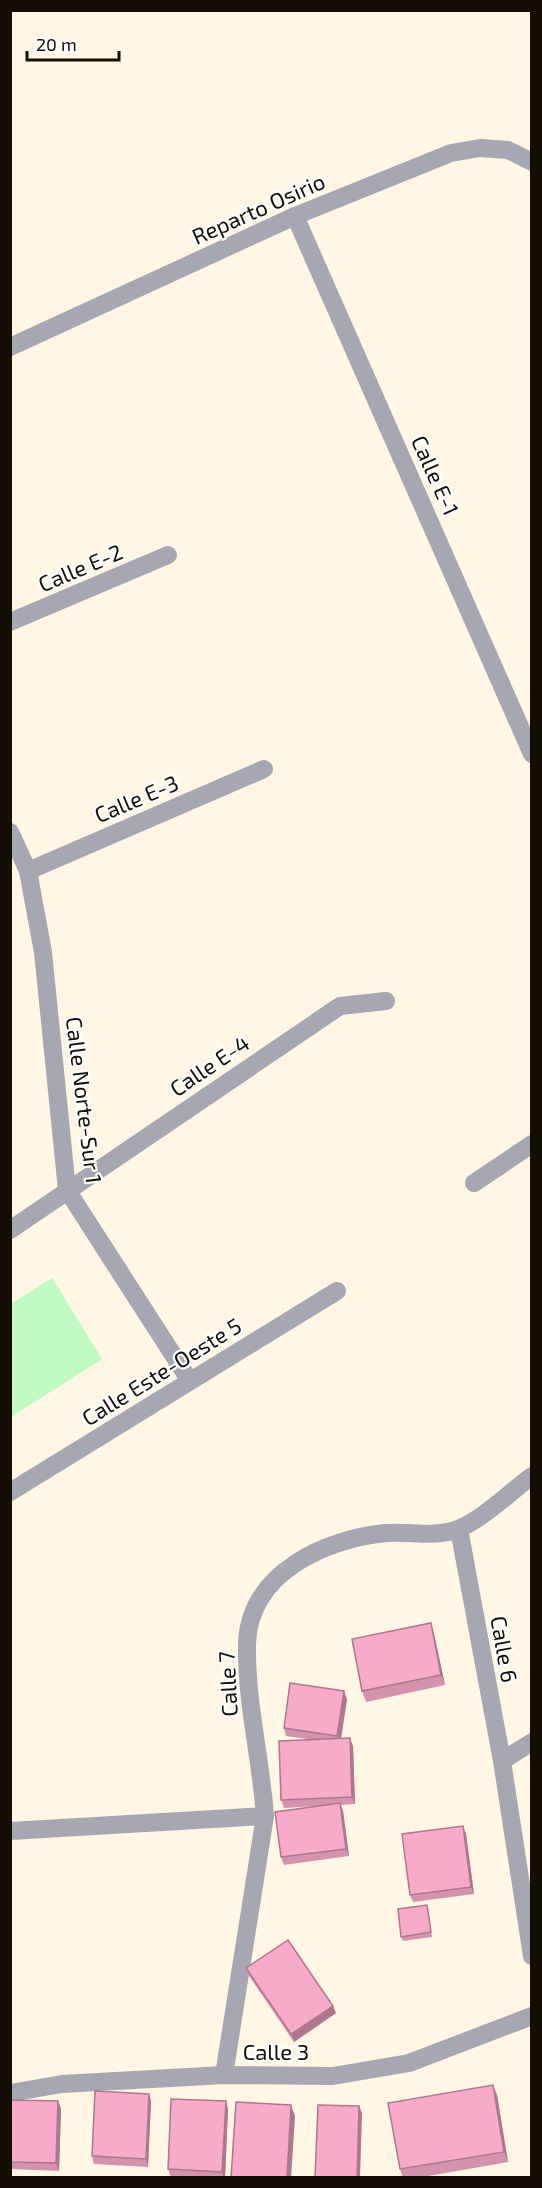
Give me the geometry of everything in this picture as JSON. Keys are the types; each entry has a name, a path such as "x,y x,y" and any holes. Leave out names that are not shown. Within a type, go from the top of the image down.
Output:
{"street":[{"name":"Reparto Osirio","path":"10,347 295,216 451,153 480,148 508,150 531,162"},
{"name":"Calle E-1","path":"295,216 531,754"},
{"name":"Calle E-2","path":"10,622 168,555"},
{"name":"Calle E-3","path":"28,871 264,769"},
{"name":"Calle Norte-Sur 1","path":"10,832 28,871 43,952 68,1190 190,1381"},
{"name":"Calle E-4","path":"10,1230 340,1006 386,1001"},
{"path":"474,1183 531,1144"},
{"name":"Calle Este-Oeste 5","path":"10,1492 337,1291"},
{"name":"Calle 7","path":"224,2075 265,1816 262,1776 250,1697 247,1643 252,1616 265,1591 284,1571 315,1553 356,1537 389,1533 432,1535 459,1528 487,1511 531,1476"},
{"name":"Calle 6","path":"459,1528 502,1761 531,1956"},
{"path":"502,1761 531,1742"},
{"path":"10,1831 265,1816"},
{"name":"Calle 3","path":"10,2093 62,2084 224,2075 333,2076 409,2063 531,2016"}],"green space":[{"path":"52,1278 102,1359 11,1417 11,1304"}],"building":[{"path":"431,1623 441,1675 362,1691 352,1639"},
{"path":"290,1683 344,1691 337,1736 284,1728"},
{"path":"350,1738 352,1797 281,1800 279,1741"},
{"path":"340,1803 346,1849 281,1857 275,1812"},
{"path":"463,1826 471,1887 410,1895 402,1834"},
{"path":"427,1905 431,1932 401,1937 398,1909"},
{"path":"288,1940 333,2006 291,2034 246,1968"},
{"path":"493,2085 504,2152 400,2169 388,2103"},
{"path":"95,2091 149,2094 146,2159 92,2156"},
{"path":"171,2099 226,2101 222,2172 168,2169"},
{"path":"10,2100 58,2101 56,2163 10,2162"},
{"path":"236,2102 291,2105 287,2178 231,2178"},
{"path":"318,2105 359,2106 357,2178 315,2178"}]}
